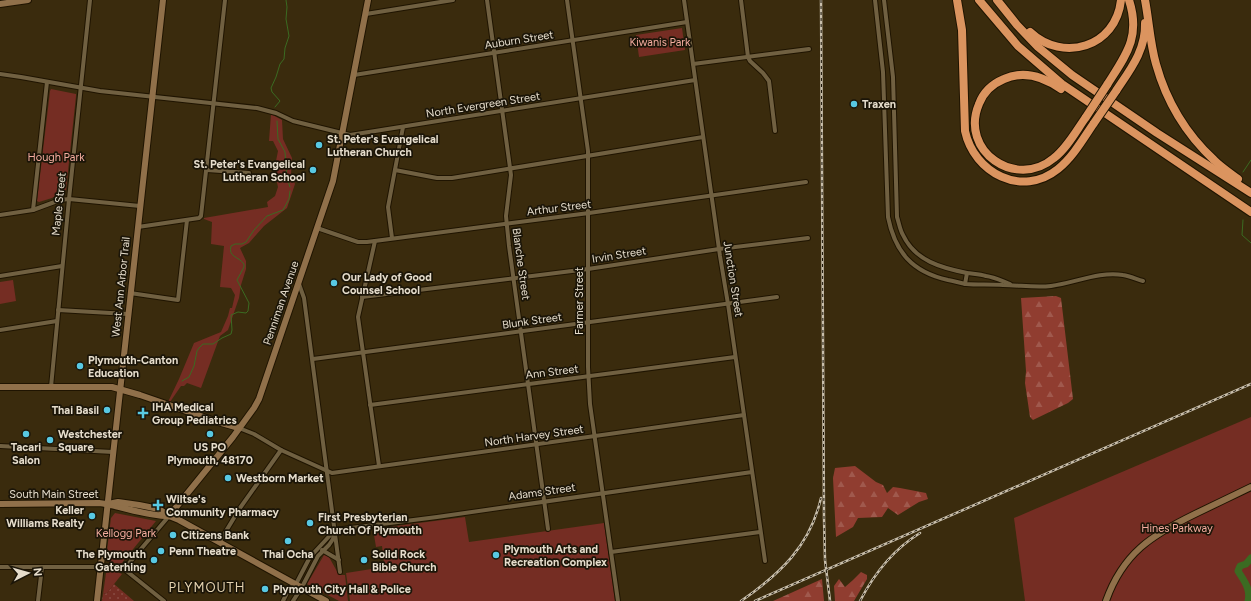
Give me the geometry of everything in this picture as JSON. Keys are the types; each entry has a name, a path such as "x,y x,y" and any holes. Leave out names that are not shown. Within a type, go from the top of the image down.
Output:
{"highway":[{"path":"957,0 962,30 965,131 970,145 974,153 985,166 993,172 1009,179 1025,181 1043,177 1057,170 1069,159 1136,61 1142,45 1145,29 1144,0"},
{"path":"979,0 1005,32 1023,51 1062,84 1251,212"},
{"path":"997,1 1036,37 1052,45 1070,48 1087,45 1105,33 1116,18 1121,0"},
{"path":"1114,119 1086,105 1048,81 1032,76 1020,75 999,81 987,90 977,108 975,123 976,134 989,156 1006,167 1016,170 1026,170 1042,166 1054,159 1086,118 1107,85 1121,64 1131,44 1133,24 1129,0"},
{"path":"1144,0 1156,63 1172,106 1198,144 1215,161 1251,190"},
{"path":"997,1 1038,47 1072,75 1157,133 1251,193"}],"street":[{"path":"0,4 28,0"},
{"name":"Maple Street","path":"51,387 90,0"},
{"name":"West Ann Arbor Trail","path":"97,601 162,0"},
{"path":"138,227 199,218 201,216 225,0"},
{"name":"Penniman Avenue","path":"124,570 239,428 259,399 333,181 368,0"},
{"path":"366,14 453,0"},
{"name":"Blanche Street","path":"487,0 511,175 506,216 548,529"},
{"name":"Farmer Street","path":"568,0 588,156 588,376 591,410 618,601"},
{"name":"Junction Street","path":"684,0 765,561"},
{"path":"741,0 748,57 750,61 769,80 775,131"},
{"path":"1014,285 986,276 935,265 921,257 913,250 901,231 897,206 892,71 884,1 875,1 883,72 887,210 889,224 892,234 901,251 914,265 935,277 965,284 1014,285 1031,287 1049,286 1109,274 1123,275 1143,281"},
{"name":"Auburn Street","path":"354,75 687,22"},
{"path":"693,64 809,49"},
{"path":"883,72 892,71"},
{"name":"North Evergreen Street","path":"0,74 100,91 257,108 276,113 293,121 350,135 695,80"},
{"path":"33,210 47,82"},
{"path":"392,238 388,206 403,127"},
{"path":"395,170 444,179 703,137"},
{"path":"886,137 895,138"},
{"path":"206,170 249,173"},
{"name":"Arthur Street","path":"317,228 358,242 375,241 589,213 806,182"},
{"path":"0,216 33,210 69,199 140,206"},
{"path":"130,292 178,300 187,220"},
{"path":"889,224 899,222"},
{"name":"Irvin Street","path":"362,297 588,269 719,249 808,238"},
{"path":"375,241 358,317 379,466"},
{"path":"0,276 62,266"},
{"path":"965,284 967,273"},
{"path":"298,283 304,298 313,359 340,572"},
{"name":"Blunk Street","path":"313,359 777,297"},
{"path":"58,310 128,314"},
{"path":"0,330 57,321"},
{"name":"Ann Street","path":"370,405 736,357"},
{"path":"0,387 112,387 120,389 239,428 254,434 281,450 327,470"},
{"name":"North Harvey Street","path":"327,470 332,473 744,415"},
{"path":"0,446 113,452"},
{"path":"220,542 240,508 281,450"},
{"name":"Adams Street","path":"335,530 438,517 545,500 752,472"},
{"path":"1106,601 1114,582 1128,561 1135,552 1154,536 1170,526 1251,487"},
{"name":"South Main Street","path":"0,504 108,504 158,516 169,516 220,542 326,601"},
{"path":"293,601 310,557 335,530"},
{"path":"283,601 289,589 299,586 318,556 333,539 335,530"},
{"path":"611,552 760,532"},
{"path":"319,547 339,560"},
{"path":"0,567 114,567 124,570 164,601"},
{"path":"38,601 42,567"}],"green space":[{"name":"Kiwanis Park","path":"682,28 685,50 639,57 636,35"},
{"name":"Hough Park","path":"51,89 76,94 76,96 66,190 52,198 39,202 37,201"},
{"path":"271,114 282,120 283,139 292,158 291,174 295,184 287,208 264,226 249,243 240,248 246,261 246,269 239,298 228,330 220,336 201,388 187,383 184,386 181,386 170,402 168,402 194,343 221,332 230,308 232,308 235,295 231,288 220,287 224,246 211,244 212,222 204,218 268,207 267,202 275,196 278,187 276,178 276,161 278,151 273,141 269,141"},
{"path":"13,280 16,301 0,304 0,282"},
{"path":"1056,296 1061,298 1073,399 1068,403 1033,420 1030,417 1025,383 1026,371 1021,298"},
{"name":"Hines Parkway","path":"1251,417 1251,601 1025,601 1014,518"},
{"path":"855,466 876,482 883,485 887,493 893,487 900,488 926,493 928,499 919,502 898,515 888,508 882,517 858,518 853,527 836,537 833,478 835,468"},
{"name":"Kellogg Park","path":"115,513 156,521 121,564 108,562 106,559 111,518"},
{"name":"Plymouth Arts and Recreation Complex","path":"465,517 469,542 604,523 615,601 350,601 346,573 378,568 384,563 382,546 376,547 373,529"},
{"path":"324,555 329,557 339,575 345,575 348,601 339,601 307,584"},
{"path":"110,570 122,574 107,593 103,594 106,573"},
{"path":"861,572 867,575 867,579 854,601 835,601 834,586 839,579 845,587"},
{"path":"822,579 824,601 773,601"},
{"path":"114,584 134,601 102,601 103,594 107,593"}],"waterway":[{"path":"275,107 280,101 272,92 271,88 280,64 284,59 285,48 289,36 286,19 286,0"},
{"path":"277,121 278,139 285,152 287,178 290,187"},
{"path":"1243,172 1251,160"},
{"path":"182,381 189,377 199,348 203,344 213,344 231,334 231,315 238,312 246,313 248,311 249,303 237,280 244,267 244,264 232,254 230,250 231,246 246,242 254,230 267,216 283,210 289,199 290,191"},
{"path":"1243,220 1242,235 1251,243"},
{"path":"1248,601 1248,589 1238,571 1240,566 1246,564 1251,558"}],"railway":[{"path":"821,0 824,518 825,560 830,601"},
{"path":"755,601 1251,384"},
{"path":"741,601 781,569 792,557 809,531 821,498"},
{"path":"860,601 878,572 893,554 920,533"}],"place":[{"name":"Traxen","path":"854,104"},
{"name":"St. Peter's Evangelical Lutheran Church","path":"319,145"},
{"name":"St. Peter's Evangelical Lutheran School","path":"313,170"},
{"name":"Our Lady of Good Counsel School","path":"334,283"},
{"name":"Plymouth-Canton Education","path":"80,366"},
{"name":"Thai Basil","path":"107,410"},
{"name":"IHA Medical Group Pediatrics","path":"143,413"},
{"name":"Tacari Salon","path":"26,434"},
{"name":"US PO Plymouth, 48170","path":"210,434"},
{"name":"Westchester Square","path":"50,440"},
{"name":"Westborn Market","path":"228,478"},
{"name":"Wiltse's Community Pharmacy","path":"158,505"},
{"name":"Keller Williams Realty","path":"92,516"},
{"name":"First Presbyterian Church Of Plymouth","path":"310,523"},
{"name":"Citizens Bank","path":"173,535"},
{"name":"Thai Ocha","path":"288,541"},
{"name":"Penn Theatre","path":"161,551"},
{"name":"Plymouth Arts and Recreation Complex","path":"496,555"},
{"name":"The Plymouth Gaterhing","path":"154,560"},
{"name":"Solid Rock Bible Church","path":"364,560"},
{"name":"Plymouth City Hall & Police","path":"265,589"}],"district":[{"name":"PLYMOUTH","path":"207,587"}]}
